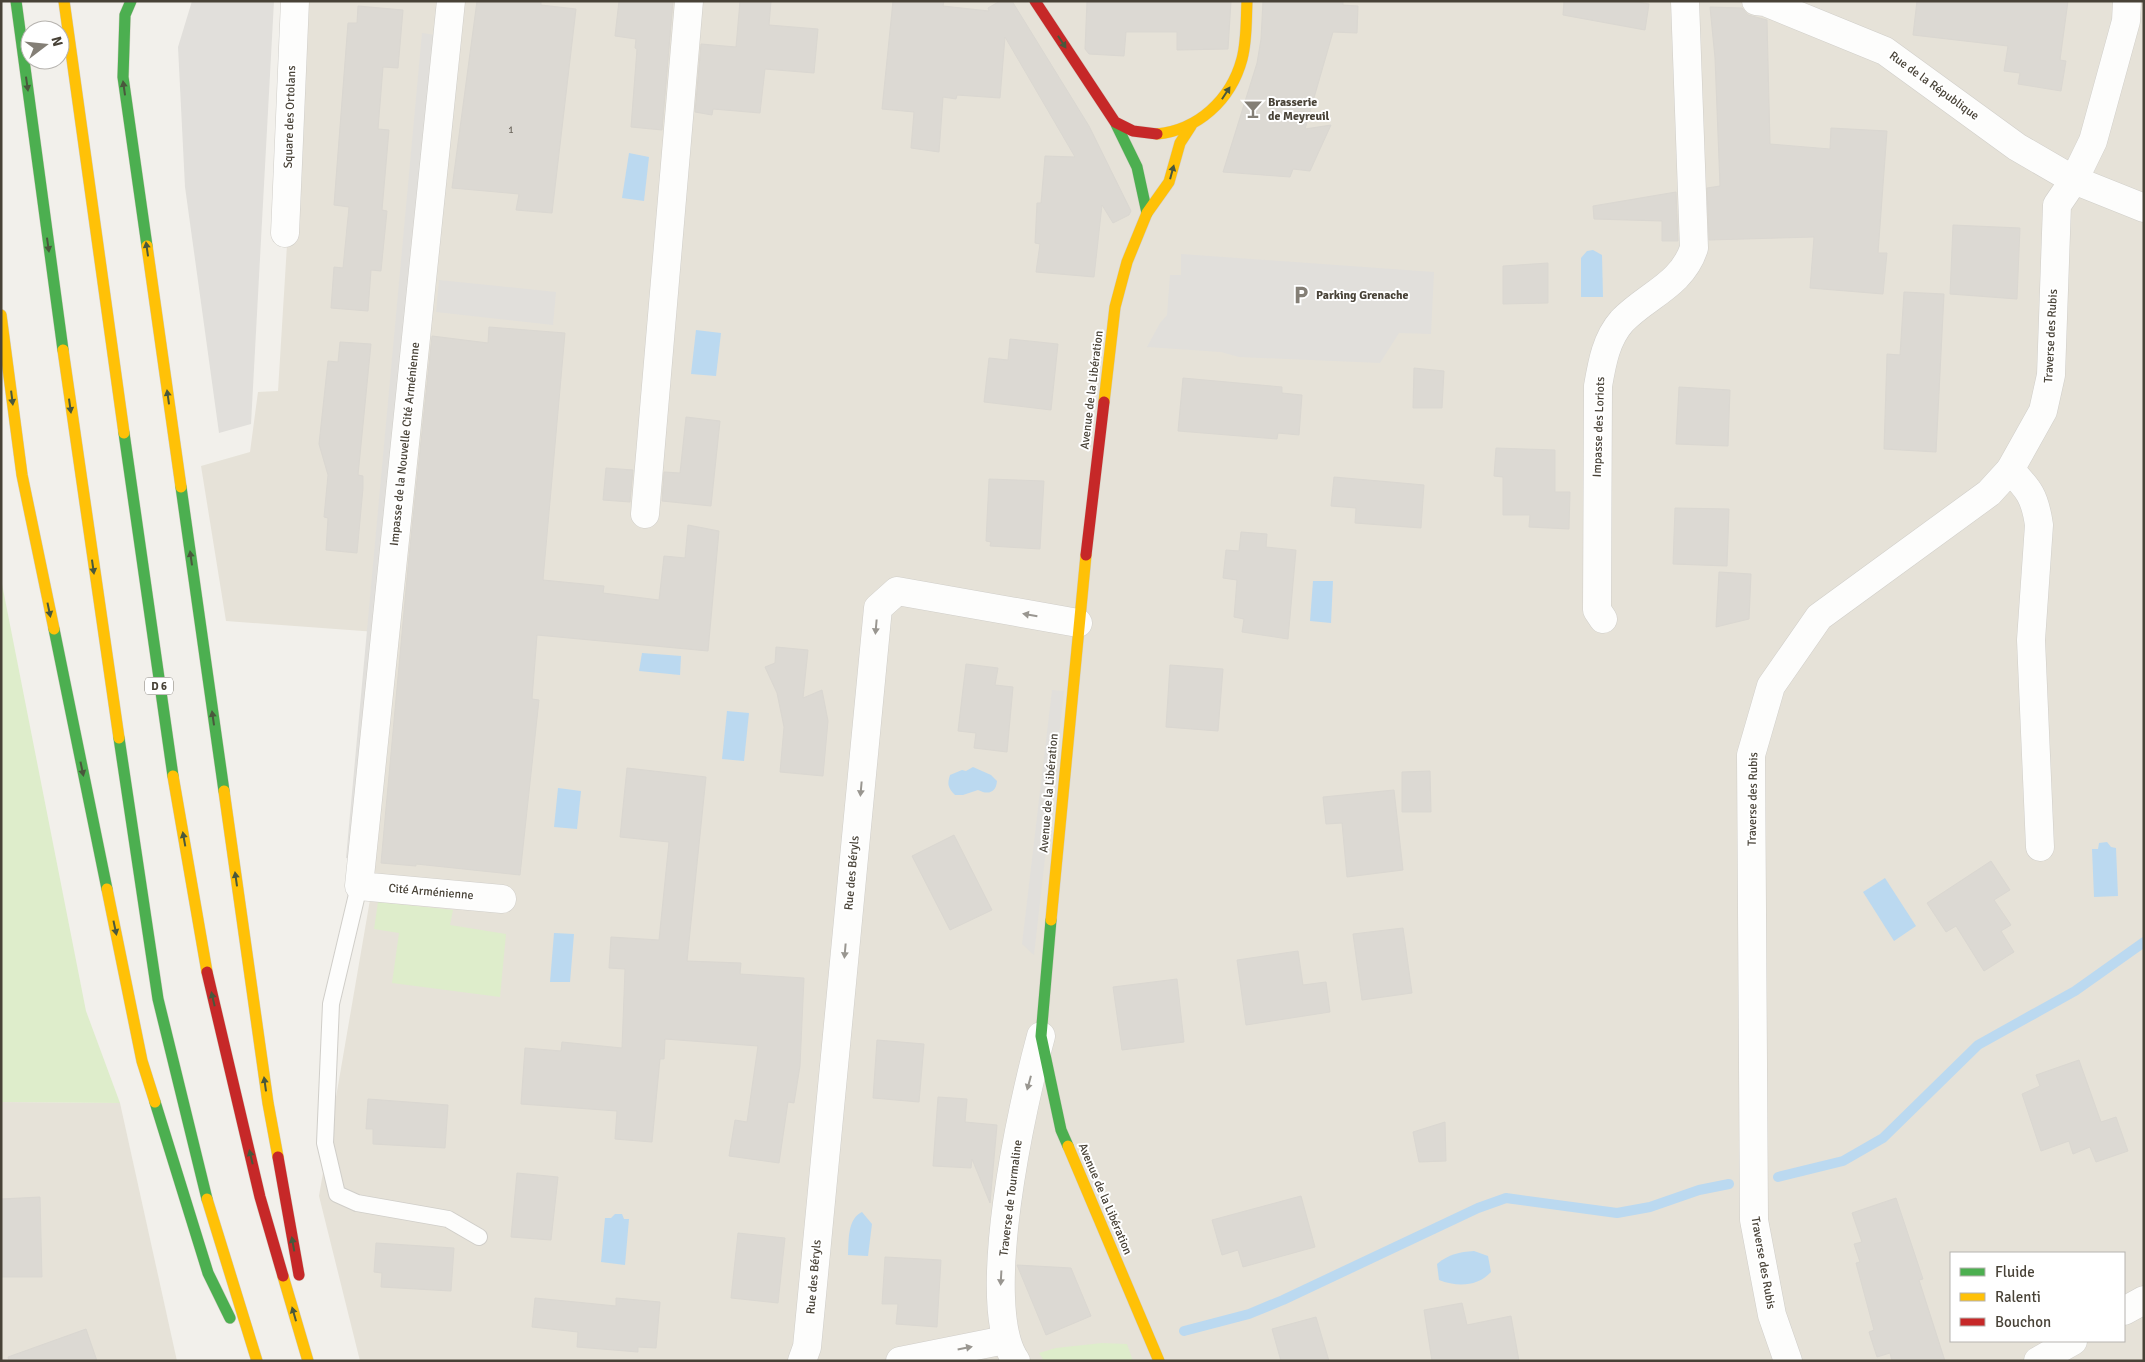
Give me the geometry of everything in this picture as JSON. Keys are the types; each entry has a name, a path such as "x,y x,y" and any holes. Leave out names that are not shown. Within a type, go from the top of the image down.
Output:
{"main road":[{"path":"16,1 81,484 158,999 209,1205 257,1361"},
{"name":"D 6","path":"64,1 176,794 210,987 260,1197 308,1361"},
{"path":"131,1 125,15 123,77 264,1073 300,1284"},
{"name":"Avenue de la Libération","path":"1035,1 1116,124 1139,165 1147,213"},
{"path":"1116,124 1147,134 1176,132 1191,126 1208,114 1224,96 1237,73 1245,44 1247,1"},
{"name":"Avenue de la Libération","path":"1158,1361 1061,1130 1041,1036 1078,623 1115,307 1127,262 1147,213 1169,182 1180,143 1191,126"},
{"path":"1,315 22,475 142,1061 208,1273 252,1361"},
{"path":"304,1303 314,1361"}],"street":[{"name":"Square des Ortolans","path":"285,233 295,1"},
{"name":"Impasse de la Nouvelle Cité Arménienne","path":"360,886 451,1"},
{"path":"645,514 690,1"},
{"name":"Impasse des Loriots","path":"1603,619 1597,610 1598,395 1605,350 1622,322 1678,276 1689,263 1694,248 1685,1"},
{"name":"Rue de la République","path":"1756,1 1765,2 1885,51 2017,147 2074,180 2144,208"},
{"name":"Traverse des Rubis","path":"1788,1361 1772,1315 1754,1220 1751,755 1771,686 1819,616 1989,493 2010,470 2043,411 2051,375 2057,205 2074,180 2093,141 2132,14"},
{"path":"2010,470 2031,491 2039,525 2032,640 2040,847"},
{"name":"Rue des Béryls","path":"805,1354 878,608 897,591 1078,623"},
{"name":"Cité Arménienne","path":"360,886 502,899"},
{"name":"Traverse de Tourmaline","path":"1010,1351 1001,1290 1004,1231 1026,1091 1041,1036"},
{"path":"2125,1311 2144,1300"},
{"path":"2038,1361 2071,1342"},
{"path":"900,1361 1010,1351"}],"lane":[{"path":"360,886 331,1004 325,1143 337,1194 358,1203 448,1219 479,1237"}],"shaded area":[{"path":"192,1 274,1 251,424 219,433 185,187 178,47"},
{"path":"302,1 2144,1 2144,1361 360,1361 319,1196 371,894 390,633 226,621 201,466 250,452 258,392 278,391"},
{"path":"422,33 435,35 356,859 346,858"},
{"name":"Parking Grenache","path":"1181,254 1434,272 1431,334 1399,333 1380,363 1239,357 1221,352 1147,347 1160,323 1167,315 1170,275 1181,275"},
{"path":"439,280 556,292 553,325 436,312"},
{"path":"1052,690 1064,691 1034,955 1022,944"},
{"path":"1,1102 120,1103 177,1361 1,1361"}],"green space":[{"path":"1,579 86,1011 120,1103 1,1102"},
{"path":"378,902 453,910 450,925 506,934 500,997 392,983 399,933 374,929"},
{"path":"1102,1343 1127,1344 1133,1361 1044,1361 1039,1353 1056,1348"}],"water":[{"path":"629,153 649,157 644,201 622,198"},
{"path":"1593,250 1602,255 1603,297 1581,297 1581,258 1587,251"},
{"path":"696,330 721,333 716,376 691,374"},
{"path":"1313,581 1333,581 1331,623 1310,621"},
{"path":"642,653 681,656 680,675 639,671"},
{"path":"727,711 749,713 744,761 722,759"},
{"path":"973,767 991,775 997,781 995,788 988,793 978,790 963,795 955,795 949,786 950,775"},
{"path":"558,788 581,791 577,829 554,827"},
{"path":"2107,842 2111,847 2116,848 2118,896 2094,897 2092,849 2098,849 2099,843"},
{"path":"1885,878 1916,926 1894,941 1863,892"},
{"path":"554,933 574,934 570,982 550,982"},
{"path":"862,1212 872,1224 868,1256 848,1255 851,1225 857,1215"},
{"path":"615,1214 622,1214 624,1219 629,1219 625,1265 601,1262 605,1218 611,1218"},
{"path":"1474,1251 1488,1256 1491,1272 1485,1277 1480,1281 1466,1284 1453,1284 1439,1280 1437,1264 1454,1254"}],"building":[{"path":"477,1 541,1 541,5 576,9 552,213 516,210 519,194 452,188"},
{"path":"619,1 673,1 662,130 631,127 637,49 635,48 636,39 615,36"},
{"path":"740,1 771,1 769,25 818,29 814,73 765,69 760,113 713,109 712,115 695,112 701,44 736,47"},
{"path":"893,1 944,1 943,6 989,11 988,8 1000,1 1012,1 1089,126 1131,211 1129,215 1113,223 1102,205 1094,277 1036,272 1040,244 1035,243 1037,203 1041,203 1045,156 1075,157 1005,37 1000,98 957,95 956,99 943,97 939,152 911,148 914,112 882,109"},
{"path":"1087,1 1231,1 1228,49 1177,50 1177,32 1126,32 1124,56 1089,54 1085,49"},
{"path":"1263,1 1343,1 1343,5 1358,6 1357,33 1333,32 1305,129 1331,125 1310,171 1293,169 1290,177 1223,172 1257,63 1261,39"},
{"path":"1564,1 1632,1 1649,4 1645,30 1563,15"},
{"path":"1917,1 2068,1 2060,60 2066,61 2061,91 2018,84 2020,73 2004,71 2008,46 1913,35"},
{"path":"358,6 403,10 398,68 383,67 378,129 389,130 382,210 387,211 381,271 371,270 368,311 331,308 334,267 343,268 349,207 334,205 348,23 357,23"},
{"path":"1710,7 1742,8 1748,15 1767,20 1770,144 1830,149 1831,128 1887,131 1878,253 1887,253 1883,294 1810,288 1814,237 1709,240 1707,188 1720,186 1715,58"},
{"path":"1676,192 1678,241 1662,241 1662,221 1594,219 1593,206"},
{"path":"1953,225 2020,228 2017,299 1950,294"},
{"path":"1548,263 1548,303 1503,304 1503,266"},
{"path":"1904,292 1944,294 1936,452 1884,449 1887,354 1900,355"},
{"path":"489,327 565,333 543,580 604,586 603,593 659,600 664,556 685,558 688,525 719,531 708,651 537,635 532,699 539,700 520,875 416,864 416,866 381,863 409,557 432,336 488,343"},
{"path":"1010,339 1058,344 1051,410 984,402 989,358 1008,360"},
{"path":"340,342 371,344 358,475 363,476 363,488 357,553 326,550 328,518 324,517 328,475 319,444 328,361 338,362"},
{"path":"1414,368 1444,371 1442,408 1413,408"},
{"path":"1183,378 1282,387 1282,393 1302,395 1299,435 1278,433 1277,439 1178,431"},
{"path":"1679,387 1730,390 1728,446 1676,444"},
{"path":"686,417 720,421 711,506 662,501 664,472 680,473"},
{"path":"1496,448 1555,450 1555,492 1570,492 1569,529 1529,527 1530,515 1503,515 1503,477 1494,476"},
{"path":"606,468 633,470 630,502 603,500"},
{"path":"1334,477 1424,485 1421,528 1355,523 1356,508 1331,506"},
{"path":"989,479 1044,481 1040,549 990,546 991,542 986,541"},
{"path":"1675,508 1729,509 1727,566 1673,564"},
{"path":"1241,532 1267,534 1266,547 1296,550 1288,639 1242,632 1244,619 1234,617 1237,580 1223,578 1226,550 1239,551"},
{"path":"1719,572 1751,574 1749,619 1716,627"},
{"path":"776,647 808,650 803,698 822,690 828,721 823,776 780,772 784,727 777,693 765,667 775,663"},
{"path":"966,664 998,668 995,685 1013,687 1007,752 974,748 976,733 958,731"},
{"path":"1170,665 1223,669 1218,731 1166,727"},
{"path":"627,768 706,777 687,961 741,963 740,974 804,978 800,1066 794,1103 788,1102 779,1163 729,1156 735,1120 747,1122 758,1046 665,1039 664,1059 660,1059 652,1142 615,1139 617,1111 521,1104 525,1048 561,1051 562,1042 622,1048 625,969 609,968 611,937 659,940 669,842 620,837"},
{"path":"1430,771 1431,812 1402,812 1402,772"},
{"path":"1394,790 1403,870 1347,877 1342,823 1326,824 1323,797"},
{"path":"954,835 992,910 950,930 912,856"},
{"path":"1991,861 2010,890 1994,900 2011,925 2001,931 2014,952 1984,971 1956,926 1946,932 1927,903"},
{"path":"1403,928 1412,993 1362,1000 1353,934"},
{"path":"1298,951 1303,985 1326,982 1330,1012 1246,1025 1237,960"},
{"path":"1177,979 1184,1042 1122,1050 1113,987"},
{"path":"877,1040 924,1044 919,1102 873,1098"},
{"path":"2079,1060 2101,1122 2116,1117 2128,1151 2096,1162 2090,1147 2073,1154 2069,1141 2041,1151 2022,1094 2040,1086 2036,1075"},
{"path":"938,1097 967,1099 965,1122 997,1125 990,1203 972,1159 971,1168 933,1166"},
{"path":"368,1099 448,1105 445,1148 373,1144 373,1129 366,1129"},
{"path":"1445,1122 1446,1161 1419,1162 1413,1132"},
{"path":"517,1173 558,1177 551,1240 511,1237"},
{"path":"1301,1196 1315,1247 1243,1267 1238,1250 1222,1255 1212,1220"},
{"path":"40,1197 42,1277 1,1277 1,1199"},
{"path":"1896,1198 1923,1279 1919,1280 1945,1361 1892,1361 1890,1353 1877,1357 1869,1332 1874,1330 1856,1263 1860,1262 1854,1244 1862,1242 1852,1213"},
{"path":"738,1233 785,1238 778,1303 731,1298"},
{"path":"376,1243 454,1248 451,1291 381,1287 382,1273 374,1272"},
{"path":"885,1257 941,1260 937,1327 896,1324 898,1304 882,1304"},
{"path":"1017,1265 1071,1268 1091,1316 1046,1335"},
{"path":"535,1298 616,1306 616,1298 660,1302 656,1348 638,1347 638,1352 577,1347 578,1332 532,1327"},
{"path":"1462,1303 1467,1325 1511,1316 1519,1361 1432,1361 1424,1310"},
{"path":"1316,1317 1329,1361 1281,1361 1272,1329"},
{"path":"86,1329 97,1361 9,1361 8,1357"}],"waterway":[{"path":"1778,1177 1843,1161 1883,1138 1978,1045 2075,991 2144,942"},
{"path":"1184,1331 1249,1314 1283,1300 1478,1208 1506,1198 1617,1213 1650,1207 1699,1190 1729,1184"}],"traffic: fast":[{"path":"16,1 63,350"},
{"path":"131,1 125,15 123,77 147,246"},
{"path":"1116,124 1137,167 1147,213"},
{"path":"124,433 173,776"},
{"path":"181,487 224,791"},
{"path":"54,629 107,889"},
{"path":"119,738 158,999 207,1199"},
{"path":"1051,920 1041,1036 1061,1130 1068,1146"},
{"path":"155,1102 208,1273 230,1318"}],"traffic: slow":[{"path":"64,1 124,433"},
{"path":"1157,134 1172,131 1199,119 1221,100 1230,87 1237,74 1244,52 1247,1"},
{"path":"1104,402 1115,307 1127,262 1147,213 1169,182 1180,143 1191,126"},
{"path":"147,246 181,487"},
{"path":"1,315 22,475 54,629"},
{"path":"63,350 119,738"},
{"path":"1051,920 1086,555"},
{"path":"173,776 207,972"},
{"path":"224,791 268,1103 278,1157"},
{"path":"107,889 142,1061 155,1102"},
{"path":"1068,1146 1159,1361"},
{"path":"207,1199 257,1361"},
{"path":"283,1276 308,1361"}],"traffic: jam":[{"path":"1035,1 1115,122 1133,131 1157,134"},
{"path":"1086,555 1104,402"},
{"path":"207,972 260,1197 283,1276"},
{"path":"278,1157 299,1275"}],"place":[{"name":"Brasserie de Meyreuil","path":"1253,109"},
{"name":"Parking Grenache","path":"1301,295"}]}
